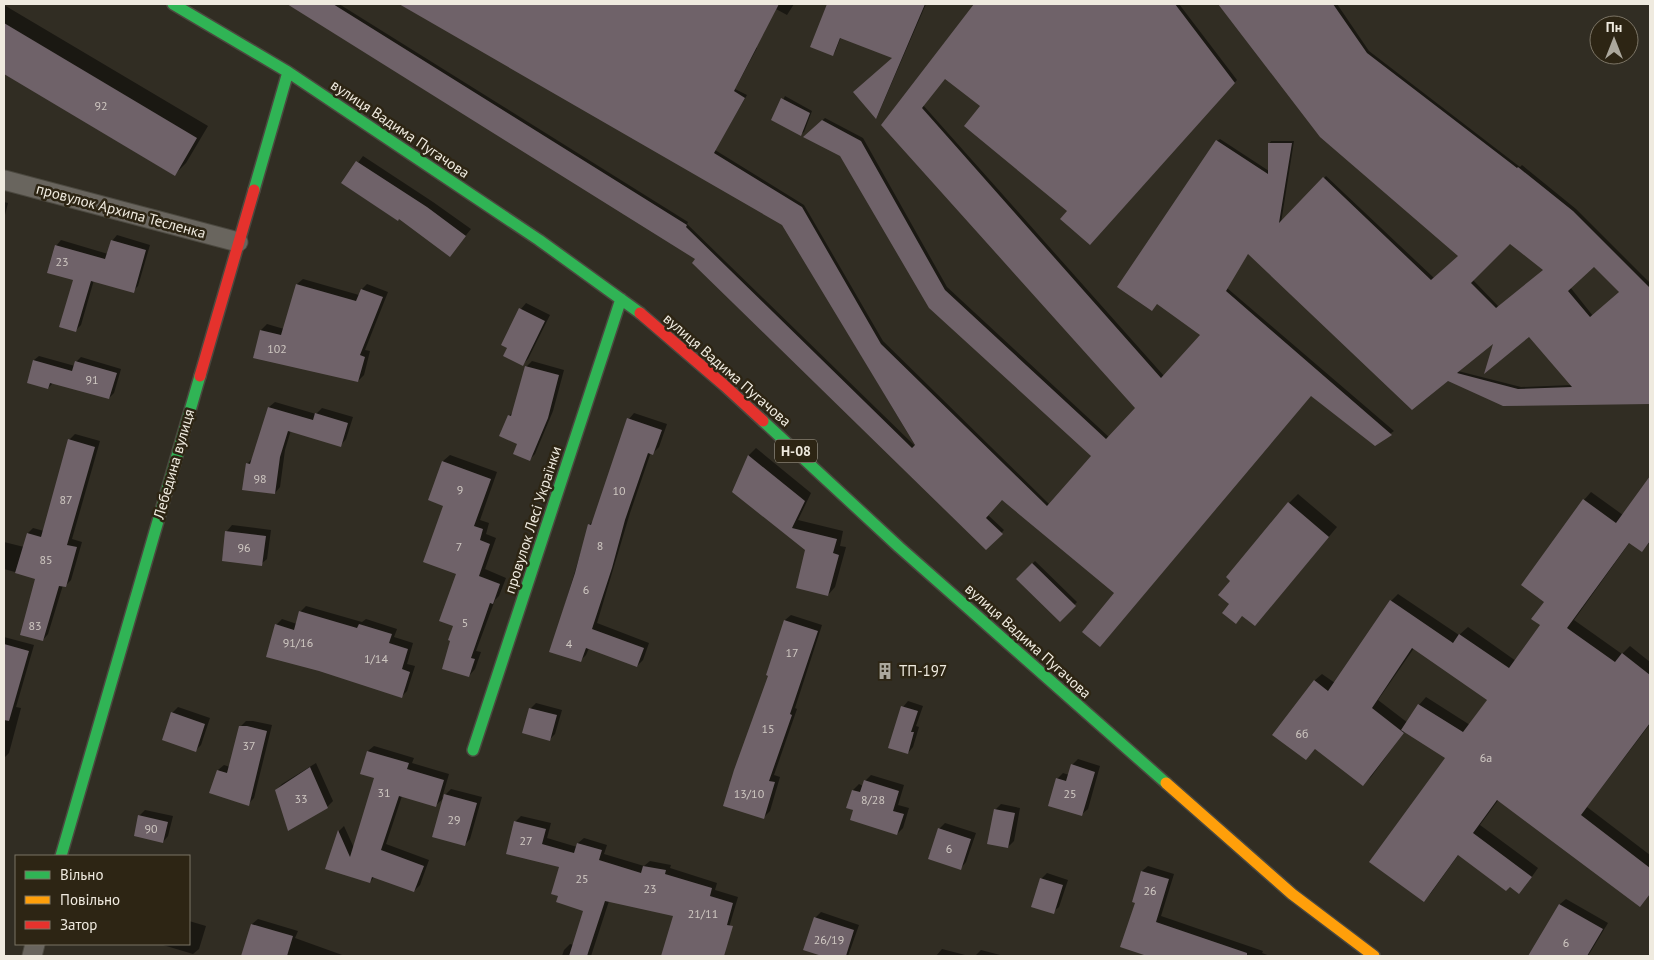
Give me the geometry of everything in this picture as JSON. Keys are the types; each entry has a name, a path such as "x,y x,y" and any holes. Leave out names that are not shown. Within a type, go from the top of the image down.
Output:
{"main road":[{"name":"вулиця Вадима Пугачова","path":"173,4 288,72 539,240 621,299 725,386 899,547 1292,894 1374,956"},
{"name":"Лебедина вулиця","path":"60,855 288,72"},
{"name":"провулок Лесі Українки","path":"473,750 621,299"}],"street":[{"name":"провулок Архипа Тесленка","path":"4,180 238,242"}],"building":[{"path":"287,4 333,4 687,225 686,227 912,448 915,445 782,225 399,4 779,4 734,91 745,98 714,153 802,207 881,344 1047,506 1091,456 929,308 840,156 803,137 822,120 861,141 945,290 1106,439 1135,408 881,125 974,4 1175,4 1235,83 1090,245 1060,219 1067,211 964,126 980,106 945,79 922,108 1161,378 1200,335 1157,304 1152,311 1117,287 1216,140 1268,174 1268,143 1292,143 1279,223 1323,177 1431,280 1458,256 1320,137 1218,4 1333,4 1367,53 1573,211 1650,288 1650,404 1503,406 1448,381 1412,410 1248,254 1226,291 1392,435 1375,446 1311,396 1100,647 1082,632 1114,593 1002,500 986,518 1003,534 986,550 692,263 695,259","holes":["1510,244 1543,270 1496,308 1471,283","1594,267 1619,292 1590,317 1568,291","1529,337 1572,387 1518,389 1457,373 1493,344 1484,374"]},
{"path":"827,4 925,4 876,119 853,92 892,58 840,38 833,56 810,47"},
{"path":"4,23 197,138 175,176 4,74"},
{"path":"781,98 810,113 801,136 771,120"},
{"path":"356,161 427,207 466,236 450,257 399,219 398,221 341,183"},
{"path":"111,240 146,250 134,293 91,281 76,332 59,327 73,280 47,273 55,245 105,259"},
{"path":"296,284 356,301 361,289 383,297 360,355 365,357 358,382 253,358 260,330 281,335"},
{"path":"519,308 545,321 523,366 503,356 507,348 501,345"},
{"path":"33,360 72,371 75,361 117,373 109,399 50,383 48,389 27,383"},
{"path":"525,366 559,375 548,418 530,461 513,454 517,444 499,436 508,415 511,416"},
{"path":"268,407 313,420 315,413 348,423 341,447 288,431 280,457 275,494 242,490 246,463 250,464"},
{"path":"627,418 662,430 653,455 648,453 625,520 592,629 644,648 637,667 586,648 581,662 549,652 575,573 588,524 591,525"},
{"path":"68,439 95,447 67,545 77,547 66,587 59,586 43,641 20,635 35,579 15,573 27,533 41,537"},
{"path":"748,455 805,501 792,528 837,539 833,553 839,555 828,596 796,588 805,550 732,492"},
{"path":"442,461 491,479 474,526 483,529 480,540 490,544 479,576 500,584 493,604 490,603 471,658 475,659 469,677 442,669 453,626 439,621 456,574 423,562 443,506 428,500"},
{"path":"1650,476 1650,541 1642,552 1629,543 1567,628 1615,662 1622,653 1650,675 1650,723 1581,815 1650,868 1650,894 1640,907 1497,800 1473,833 1532,877 1519,894 1510,887 1506,891 1458,855 1424,902 1369,862 1445,758 1401,730 1418,704 1463,732 1487,700 1412,648 1372,708 1404,733 1363,786 1315,749 1306,760 1272,735 1314,680 1328,691 1390,600 1453,643 1459,634 1509,668 1540,625 1531,619 1544,602 1521,585 1583,499 1616,523"},
{"path":"1288,502 1329,537 1255,626 1242,616 1236,624 1222,613 1229,604 1218,595 1230,581 1226,577"},
{"path":"225,531 266,536 262,566 222,561"},
{"path":"1032,563 1076,606 1060,622 1016,579"},
{"path":"299,611 357,628 359,624 392,634 389,643 408,649 402,669 410,672 402,698 319,671 266,657 275,624 294,630"},
{"path":"784,620 818,631 769,781 775,782 764,819 723,806 768,676 766,675"},
{"path":"4,644 29,651 9,721 4,720"},
{"path":"901,706 918,711 911,732 914,732 908,754 888,748"},
{"path":"529,708 557,715 550,741 522,733"},
{"path":"171,712 205,724 196,752 162,740"},
{"path":"239,726 267,731 249,806 209,793 217,770 227,773"},
{"path":"367,751 409,763 407,769 444,780 436,807 399,796 381,850 424,866 414,892 372,877 370,883 325,869 338,830 350,857 374,778 360,774"},
{"path":"1071,764 1095,772 1082,816 1048,806 1056,778 1066,781"},
{"path":"310,767 328,808 288,831 275,790"},
{"path":"864,780 899,791 893,811 904,814 897,835 850,820 853,810 846,808 852,790 860,792"},
{"path":"444,794 477,803 465,846 432,837"},
{"path":"994,809 1015,813 1008,848 987,844"},
{"path":"138,815 168,822 163,843 134,836"},
{"path":"514,821 546,829 542,844 574,853 577,843 602,850 599,860 641,873 643,866 666,870 665,874 712,888 710,896 733,903 727,925 733,926 724,956 661,956 673,916 605,901 587,956 569,956 583,911 556,902 558,896 551,894 559,867 506,854"},
{"path":"938,828 971,839 961,870 928,859"},
{"path":"1141,871 1169,879 1156,922 1247,953 1247,956 1147,956 1120,947 1135,903 1132,902"},
{"path":"1040,878 1063,885 1054,914 1031,907"},
{"path":"1559,904 1603,929 1587,956 1528,956"},
{"path":"814,917 854,930 846,956 822,956 803,950"},
{"path":"251,924 293,936 287,956 241,956"}],"traffic: fast":[{"path":"173,4 288,72 539,240 640,313"},
{"path":"254,190 288,72"},
{"path":"473,750 621,299"},
{"path":"61,855 200,376"},
{"path":"763,421 899,547 1166,783"}],"traffic: slow":[{"path":"1166,783 1292,894 1374,956"}],"traffic: jam":[{"path":"200,376 254,190"},
{"path":"640,313 763,421"}],"place":[{"name":"ТП-197","path":"885,671"}]}
